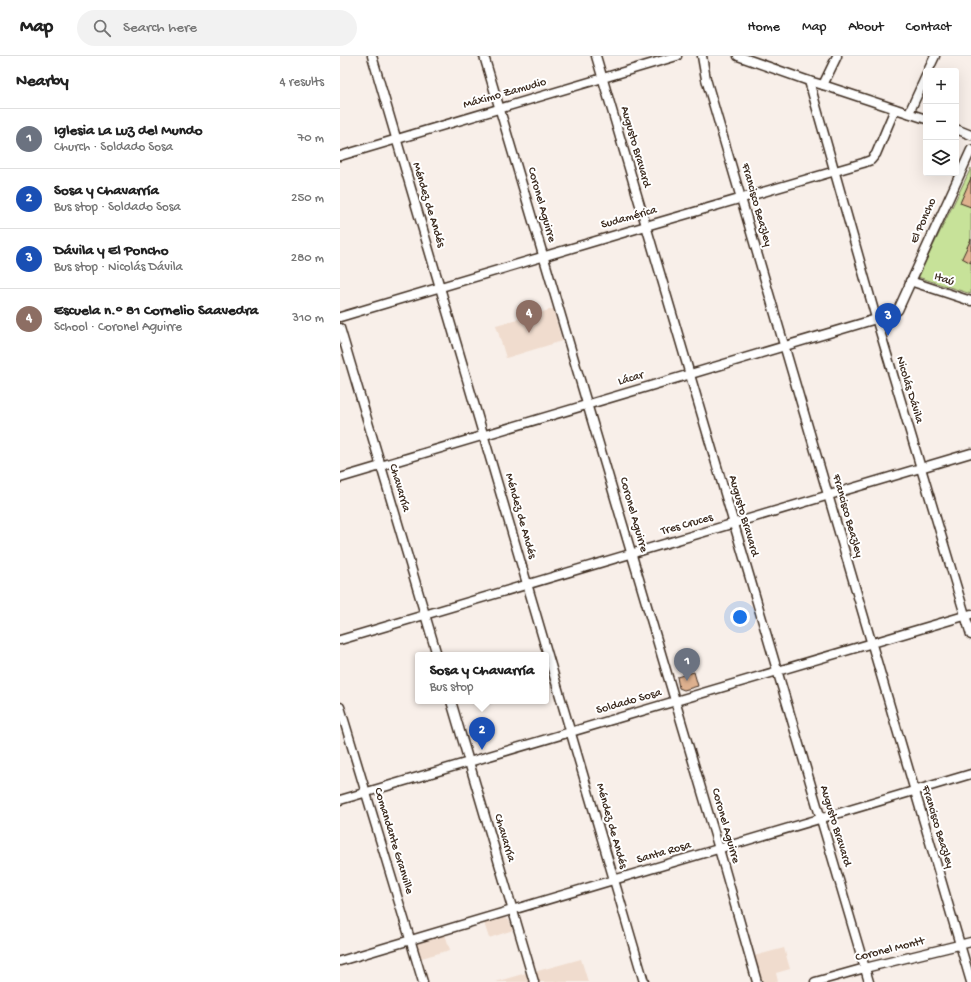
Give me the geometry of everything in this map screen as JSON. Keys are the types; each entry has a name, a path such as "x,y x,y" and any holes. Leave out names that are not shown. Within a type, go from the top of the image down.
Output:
{"street":[{"name":"Méndez de Andés","path":"372,56 547,652"},
{"name":"Coronel Aguirre","path":"484,56 632,553 757,982"},
{"name":"Augusto Bravard","path":"596,56 869,982"},
{"name":"Máximo Zamudio","path":"340,156 677,56"},
{"name":"Francisco Beazley","path":"702,56 706,79 971,982"},
{"path":"738,56 923,118"},
{"path":"824,85 837,56"},
{"path":"929,68 935,56"},
{"name":"Nicolás Dávila","path":"809,81 920,468 968,615 971,635"},
{"path":"909,113 923,83"},
{"name":"Sudamérica","path":"340,317 834,170 863,163 871,160 876,154 895,109"},
{"path":"959,130 971,135"},
{"name":"El Poncho","path":"910,281 971,150"},
{"name":"Itaú","path":"910,281 971,301"},
{"name":"Lácar","path":"340,478 893,314 898,310 910,281"},
{"name":"Chavarría","path":"340,328 436,652"},
{"name":"Tres Cruces","path":"340,640 971,452"},
{"name":"Soldado Sosa","path":"340,800 468,761 968,615"},
{"name":"Méndez de Andés","path":"549,659 644,982"},
{"name":"Chavarría","path":"451,704 534,982"},
{"name":"Comandante Granville","path":"340,707 423,982"},
{"name":"Santa Rosa","path":"340,961 971,774"},
{"name":"Coronel Montt","path":"815,982 971,942"}],"shaded area":[{"path":"553,309 562,341 506,358 496,325"},
{"path":"502,917 509,920 513,930 489,938 484,923"},
{"path":"445,934 450,950 418,959 415,949 418,942"},
{"path":"784,948 790,969 776,973 778,982 762,982 754,956"},
{"path":"581,959 588,982 536,982 534,972"},
{"path":"526,973 528,982 495,982"}],"green space":[{"path":"971,168 971,294 918,277"}],"building":[{"path":"971,178 971,207 960,203"},
{"path":"971,239 971,263 962,258"},
{"path":"694,672 698,686 684,690 679,688 677,677"}],"place":[{"name":"Escuela n.° 81 Cornelio Saavedra","path":"529,333"},
{"name":"Dávila y El Poncho","path":"888,336"},
{"name":"Iglesia La Luz del Mundo","path":"687,681"},
{"name":"Sosa y Chavarría","path":"482,750"}]}
